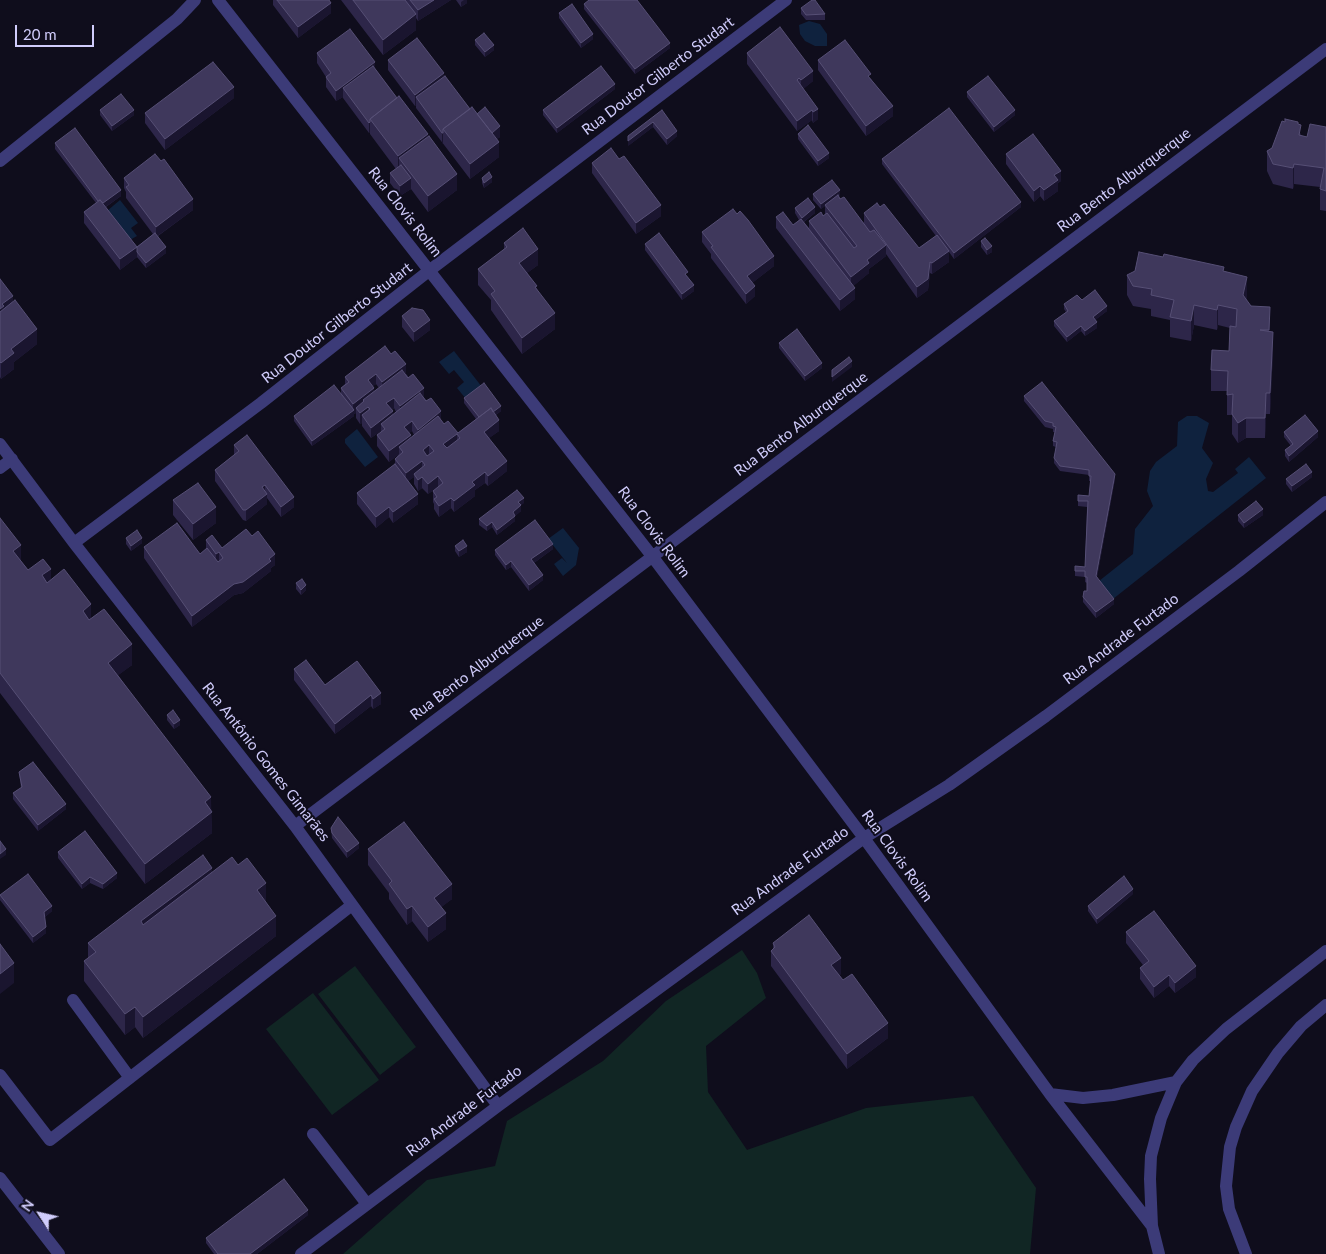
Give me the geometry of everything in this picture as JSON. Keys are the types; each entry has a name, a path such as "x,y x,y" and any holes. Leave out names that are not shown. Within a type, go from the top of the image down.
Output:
{"street":[{"path":"0,160 177,19 196,0"},
{"name":"Rua Clovis Rolim","path":"218,0 652,556 864,838 1050,1094 1152,1226"},
{"name":"Rua Doutor Gilberto Studart","path":"74,543 261,403 430,270 786,0"},
{"name":"Rua Bento Alburquerque","path":"296,826 1326,49"},
{"name":"Rua Antônio Gomes Gimarães","path":"0,444 74,543 296,826 498,1106"},
{"path":"0,468 12,459"},
{"name":"Rua Andrade Furtado","path":"301,1254 498,1106 864,838 949,785 1046,716 1231,577 1326,502"},
{"path":"0,1075 50,1140 352,905"},
{"path":"1159,1254 1152,1226 1150,1179 1153,1144 1161,1118 1176,1082 1193,1060 1226,1029 1326,951"},
{"path":"73,1000 130,1078"},
{"path":"1246,1254 1230,1209 1226,1186 1232,1140 1252,1091 1278,1053 1301,1026 1326,1005"},
{"path":"1050,1094 1083,1098 1105,1096 1176,1082"},
{"path":"313,1134 367,1204"},
{"path":"0,1178 59,1254"}],"green space":[{"path":"742,950 757,973 766,998 706,1046 708,1092 747,1150 866,1108 973,1096 1036,1188 1030,1254 343,1254 427,1180 495,1166 507,1121 603,1061 666,1001"},
{"path":"355,966 416,1047 380,1075 318,994"},
{"path":"313,993 379,1080 332,1115 266,1029"}],"water":[{"path":"809,21 820,24 827,34 827,46 815,46 805,41 800,34 799,25"},
{"path":"120,200 138,223 131,228 137,236 130,240 107,211"},
{"path":"454,351 482,387 466,399 457,388 464,382 454,370 449,374 439,362"},
{"path":"1187,416 1197,416 1209,423 1202,448 1213,463 1206,479 1208,491 1213,492 1238,473 1235,469 1249,457 1266,478 1113,599 1099,581 1133,554 1135,529 1153,506 1147,491 1150,471 1156,462 1177,446 1178,422"},
{"path":"357,429 378,457 365,467 345,443 345,439"},
{"path":"563,528 579,548 576,565 563,576 554,564 562,558 567,563 548,539"}],"building":[{"path":"277,0 329,0 331,3 298,27"},
{"path":"353,0 405,0 416,14 383,40"},
{"path":"410,0 434,0 418,10"},
{"path":"589,0 637,0 670,43 635,69 584,4"},
{"path":"815,0 825,14 806,15 801,8"},
{"path":"572,4 593,34 581,43 559,13"},
{"path":"780,27 813,71 801,80 799,78 797,80 818,109 813,112 812,110 797,121 747,53"},
{"path":"350,29 375,62 336,91 326,77 331,73 317,53"},
{"path":"484,33 494,45 485,52 475,40"},
{"path":"417,38 444,73 415,95 388,60"},
{"path":"845,40 871,74 868,76 893,106 866,126 818,60"},
{"path":"213,62 234,87 165,139 145,113"},
{"path":"373,66 397,98 370,119 369,123 343,88"},
{"path":"601,66 615,84 557,128 543,110"},
{"path":"445,76 470,109 443,129 442,133 416,97"},
{"path":"988,76 1015,110 994,127 967,92"},
{"path":"121,94 134,110 112,126 100,110"},
{"path":"399,96 428,134 398,156 370,119"},
{"path":"472,107 499,142 470,164 443,129"},
{"path":"485,107 500,126 492,133 477,114"},
{"path":"949,108 1021,202 954,253 882,159"},
{"path":"662,110 677,131 667,139 653,122 628,141 628,136"},
{"path":"1285,119 1298,122 1301,125 1299,135 1307,137 1310,124 1326,127 1326,191 1320,189 1324,168 1294,164 1293,168 1273,164 1267,151 1272,148 1282,121 1285,122"},
{"path":"808,125 829,153 818,161 798,134"},
{"path":"75,128 121,190 103,203 100,200 98,201 55,143"},
{"path":"1033,134 1061,171 1054,175 1058,180 1044,190 1040,186 1034,191 1006,154"},
{"path":"429,136 457,174 428,196 399,158"},
{"path":"611,148 619,159 624,156 661,205 636,223 592,163"},
{"path":"155,154 161,161 164,159 193,199 156,227 126,187 129,185 124,178"},
{"path":"401,165 411,178 400,186 390,173"},
{"path":"489,172 492,177 484,183 482,178"},
{"path":"832,180 840,190 821,204 813,194"},
{"path":"838,195 840,199 844,197 870,232 874,230 886,245 867,260 869,263 851,277 809,221 821,212 823,216 827,213 854,248 857,246 825,205"},
{"path":"808,198 815,207 802,218 795,208"},
{"path":"100,200 137,247 120,259 84,212"},
{"path":"877,203 880,207 884,204 919,248 937,235 949,251 932,263 930,262 928,279 917,287 864,213"},
{"path":"733,209 737,214 740,211 748,220 774,256 747,276 755,286 746,294 702,232"},
{"path":"783,212 793,225 801,219 855,288 840,300 776,217"},
{"path":"523,228 538,249 519,263 555,313 522,338 491,294 495,291 478,269 507,247 504,243"},
{"path":"155,233 166,247 146,263 137,252 137,247"},
{"path":"659,233 688,272 685,274 694,285 682,294 645,244"},
{"path":"985,238 992,246 987,250 981,241"},
{"path":"1139,252 1163,257 1164,254 1224,267 1223,271 1247,277 1243,295 1251,306 1270,307 1269,330 1260,330 1273,332 1270,393 1266,393 1265,418 1246,418 1238,423 1232,414 1233,394 1227,395 1228,371 1211,370 1212,350 1229,351 1230,326 1236,327 1237,309 1218,305 1217,310 1194,305 1191,321 1170,317 1174,300 1151,295 1152,289 1133,286 1127,275 1135,271"},
{"path":"0,279 13,296 2,304 4,306 0,309"},
{"path":"1095,290 1107,306 1093,317 1097,322 1085,331 1081,326 1067,337 1054,321 1068,311 1064,304 1077,295 1082,300"},
{"path":"15,300 37,329 11,349 14,353 1,363 0,312"},
{"path":"412,308 423,310 430,320 414,332 402,316"},
{"path":"797,329 822,363 805,376 779,343"},
{"path":"385,346 391,354 395,351 406,364 382,382 376,374 368,380 374,388 353,404 341,388 349,382 345,377"},
{"path":"849,357 852,361 832,377 832,370"},
{"path":"402,370 408,378 413,374 424,388 400,406 394,398 386,403 393,411 371,428 362,415 370,409 368,407 360,413 356,408 363,400"},
{"path":"1042,382 1115,474 1096,576 1114,599 1096,612 1083,597 1084,591 1087,591 1085,571 1075,571 1075,566 1085,567 1088,501 1078,501 1078,495 1089,496 1091,476 1089,476 1089,470 1060,466 1054,458 1057,442 1053,441 1056,427 1053,426 1053,423 1045,421 1024,396"},
{"path":"484,383 501,406 493,412 491,408 479,417 464,398"},
{"path":"334,385 354,410 312,441 294,416"},
{"path":"420,393 426,401 431,398 441,411 418,430 412,421 404,427 411,435 389,451 377,435 385,429 381,424"},
{"path":"491,408 499,420 484,432 507,461 488,476 485,472 472,482 475,485 454,501 451,498 439,506 434,499 437,497 433,491 443,483 438,476 428,484 422,477 418,480 414,474 425,465 422,461 406,473 395,459 403,452 399,447 438,416 444,424 448,421 458,433","holes":["457,434 460,438 447,448 443,444","429,445 434,451 427,456 423,450"]},
{"path":"1305,415 1318,431 1289,456 1285,450 1293,444 1284,432"},
{"path":"247,435 294,497 281,507 265,485 262,487 267,494 246,510 243,510 215,470 239,451 234,445"},
{"path":"395,464 418,494 393,512 389,507 376,517 357,493"},
{"path":"1306,464 1312,472 1292,486 1286,479"},
{"path":"198,483 216,507 193,524 173,500"},
{"path":"517,490 524,498 518,502 521,505 513,512 515,516 497,530 492,522 487,526 479,519"},
{"path":"1256,501 1263,509 1244,523 1238,515"},
{"path":"0,518 21,545 13,551 28,570 43,559 51,569 42,575 47,583 64,569 91,604 83,611 89,620 104,609 132,644 108,663 211,797 205,802 212,812 145,864 0,673"},
{"path":"535,520 553,544 531,559 543,575 529,585 511,561 506,565 495,550"},
{"path":"177,523 200,554 207,548 218,562 223,558 219,552 216,554 206,540 212,535 222,548 246,529 252,536 258,531 275,554 269,559 271,561 243,582 234,584 192,616 144,547"},
{"path":"137,530 142,538 131,546 126,538"},
{"path":"463,540 467,546 459,551 455,546"},
{"path":"302,579 306,585 301,590 296,583"},
{"path":"306,660 325,685 357,661 381,693 373,699 371,695 335,724 294,669"},
{"path":"173,710 180,720 174,724 167,715"},
{"path":"33,762 66,804 38,825 13,793 22,787 19,772"},
{"path":"338,817 359,843 347,852 332,833 331,828"},
{"path":"404,822 452,884 434,898 446,913 428,927 412,906 407,909 389,884 392,881 368,849"},
{"path":"85,831 117,873 103,884 90,877 82,884 58,852"},
{"path":"0,841 6,849 0,854"},
{"path":"203,855 212,868 141,921 143,925 232,857 238,865 247,858 266,883 257,890 276,916 143,1017 135,1007 125,1014 84,961 96,952 88,943"},
{"path":"28,874 52,906 44,912 46,927 33,937 0,895"},
{"path":"1124,876 1133,889 1097,919 1088,906"},
{"path":"1154,911 1196,966 1175,983 1169,975 1154,987 1140,968 1149,961 1126,932"},
{"path":"809,915 841,958 831,965 843,980 852,974 888,1023 847,1054 771,951 775,947 773,943"},
{"path":"0,944 14,963 0,974"},
{"path":"284,1179 308,1210 250,1254 218,1254 206,1238"}]}
